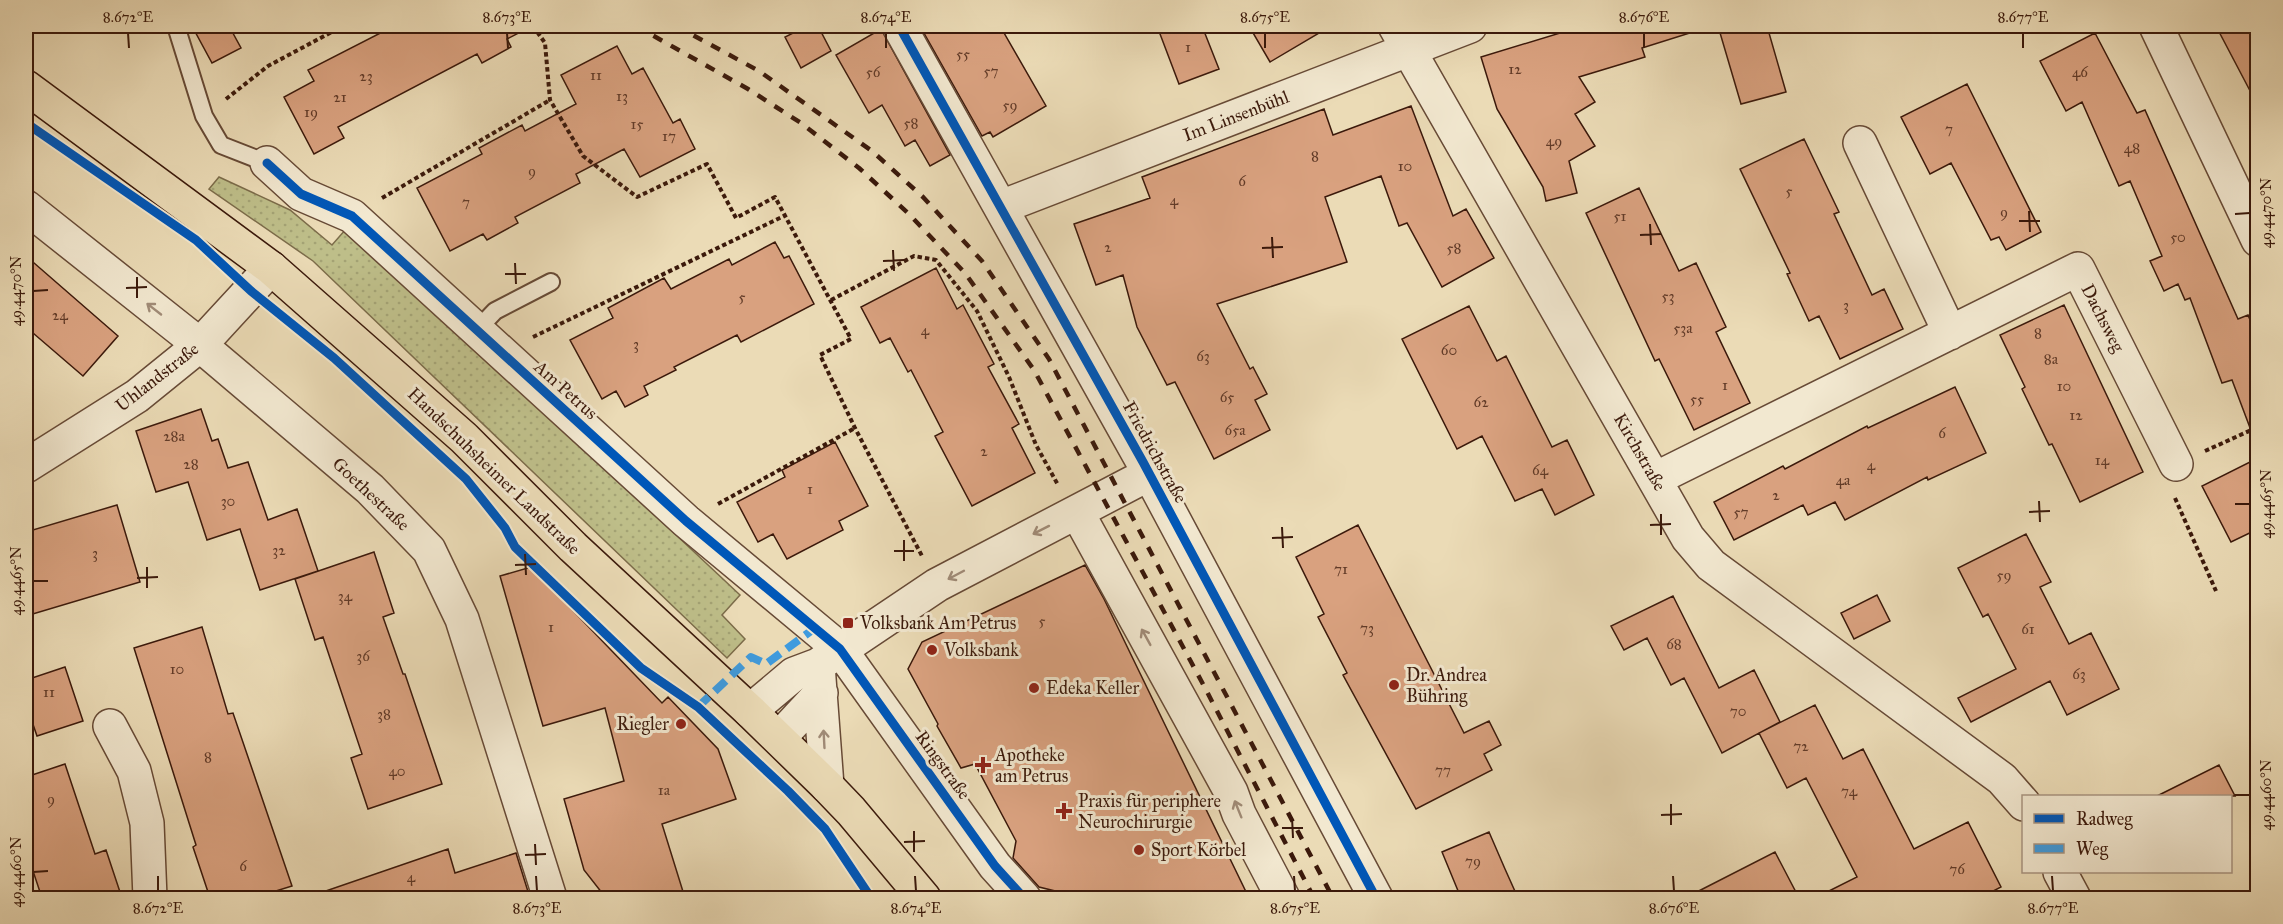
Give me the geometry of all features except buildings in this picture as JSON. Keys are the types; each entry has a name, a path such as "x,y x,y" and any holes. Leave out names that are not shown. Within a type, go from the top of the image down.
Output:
{"main road":[{"name":"Handschuhsheimer Landstraße","path":"26,87 271,268 464,438 573,548 779,738 851,812 924,898"}],"street":[{"name":"Friedrichstraße","path":"899,26 1149,474 1376,898"},
{"name":"Im Linsenbühl","path":"1001,207 1402,37 1470,26"},
{"path":"2156,26 2258,240"},
{"name":"Kirchstraße","path":"1402,37 1688,538 1711,565 2002,779 2022,802"},
{"path":"1860,143 1950,333"},
{"name":"Am Petrus","path":"267,164 301,194 352,216 686,521 826,669"},
{"name":"Goethestraße","path":"26,207 200,345 370,489 429,550 462,619 550,898"},
{"name":"Uhlandstraße","path":"26,466 137,396 200,345 271,268"},
{"name":"Dachsweg","path":"1655,479 2078,269 2176,464"},
{"path":"779,738 826,669 937,585 1149,474"},
{"path":"1077,512 1231,792 1239,814 1283,898"},
{"path":"750,711 794,674 826,669"},
{"path":"826,669 826,786"},
{"name":"Ringstraße","path":"826,669 1024,898"},
{"path":"110,726 134,771 147,823 150,898"},
{"path":"2061,873 2074,898"}],"lane":[{"name":"Am Petrus","path":"176,26 204,116 221,145 267,164"},
{"path":"488,342 495,311 551,282"}],"path":[{"path":"204,116 268,66 343,26"},
{"path":"533,26 545,43 550,100 582,156 637,196 708,164 736,218 775,197 851,339 820,355 855,428 937,585"},
{"path":"352,216 550,100"},
{"path":"488,342 784,216"},
{"path":"831,300 914,256 936,260 977,311 1009,377 1036,445 1056,482 1077,512"},
{"path":"2216,591 2172,492 2176,464 2258,427"},
{"path":"686,521 855,428"}],"green space":[{"path":"219,177 290,210 332,245 346,229 427,301 740,595 722,615 745,639 727,658 313,261 209,189"}],"railway":[{"path":"636,26 748,89 801,123 859,168 908,213 965,273 1034,370 1204,686 1314,898"},
{"path":"676,26 759,71 872,151 923,197 982,261 1049,359 1333,898"}],"marked path":[{"path":"698,707 751,657 766,664 815,628"}],"cycle path":[{"path":"899,26 1143,462 1376,898"},
{"path":"26,123 196,240 251,291 334,358 466,479 505,528 515,547 641,668 698,707 825,829 871,898"},
{"path":"267,163 301,194 352,216 686,521 840,649 995,866 1024,898"}],"place":[{"name":"Volksbank Am Petrus","path":"848,623"},
{"name":"Volksbank","path":"932,650"},
{"name":"Dr. Andrea Bühring","path":"1394,685"},
{"name":"Edeka Keller","path":"1034,688"},
{"name":"Riegler","path":"681,724"},
{"name":"Apotheke am Petrus","path":"983,765"},
{"name":"Praxis für periphere Neurochirurgie","path":"1064,811"},
{"name":"Sport Körbel","path":"1139,850"}]}
